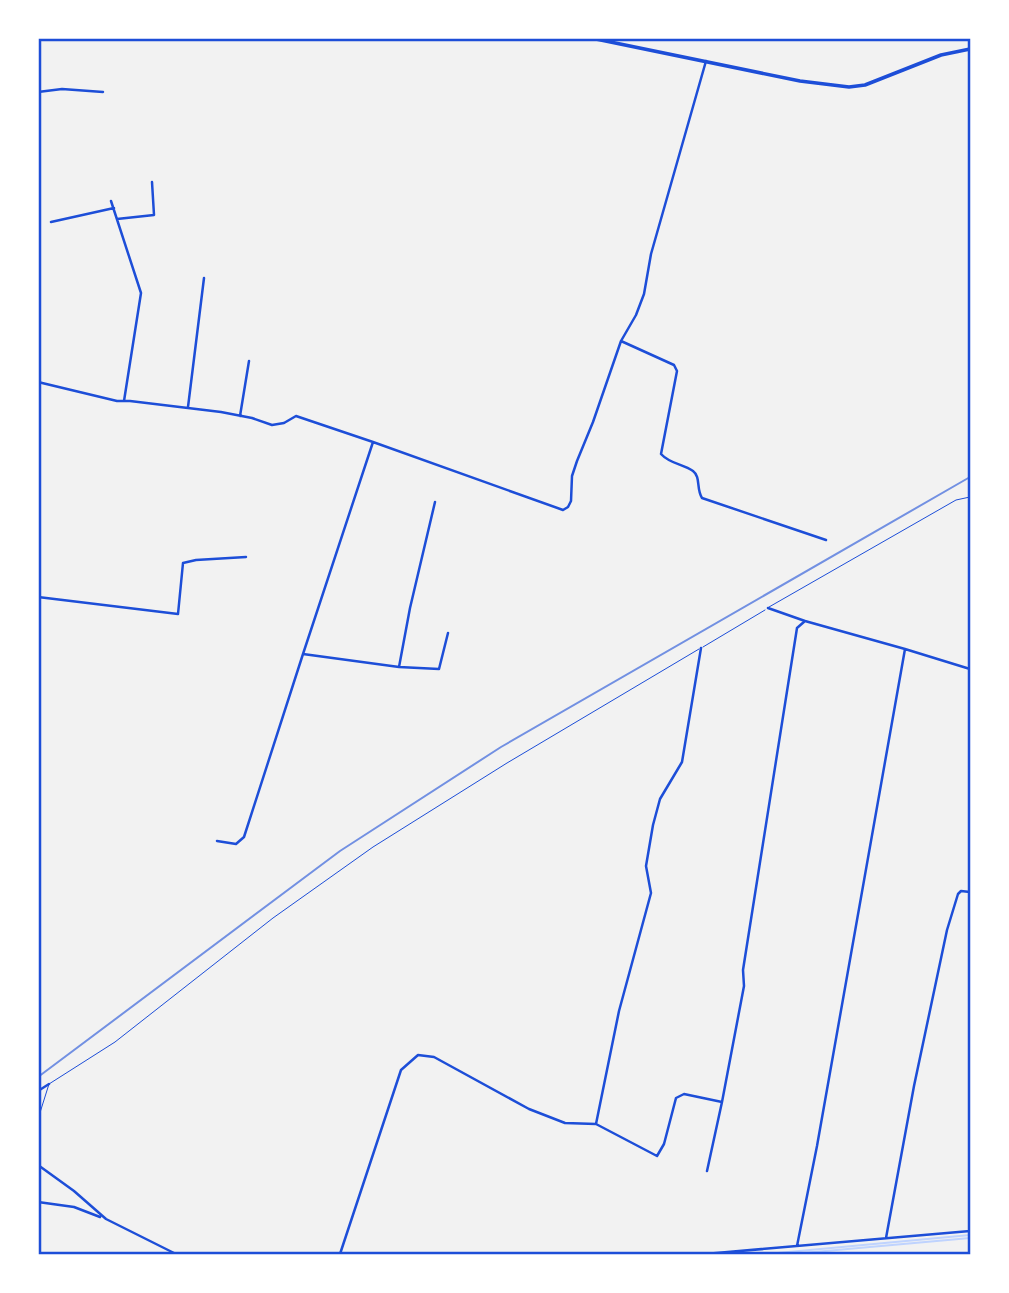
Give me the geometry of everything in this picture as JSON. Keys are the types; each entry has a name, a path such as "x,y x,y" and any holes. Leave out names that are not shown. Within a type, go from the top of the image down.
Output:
{"main road":[{"path":"591,38 800,81 849,87 865,85 941,55 971,49"}],"street":[{"path":"38,382 117,401 240,416 272,425 284,423 296,416 563,510 571,501 572,476 621,341 636,315 644,293 651,254 706,61"},
{"path":"38,92 62,89 103,92"},
{"path":"117,219 154,215 152,182"},
{"path":"111,201 141,293 124,401"},
{"path":"51,222 114,208"},
{"path":"188,408 204,278"},
{"path":"621,341 674,366 677,372 662,454 666,459 694,471 698,477 698,491 702,498 826,540"},
{"path":"240,416 249,361"},
{"path":"217,841 236,844 244,837 373,442"},
{"path":"399,667 435,502"},
{"path":"38,597 178,614 183,563 246,557"},
{"path":"768,608 971,669"},
{"path":"707,1171 744,986 743,970 797,628 805,621"},
{"path":"303,654 399,667 439,669 448,633"},
{"path":"596,1124 619,1011 651,893 646,866 653,825 660,799 682,762 701,648"},
{"path":"797,1246 905,649"},
{"path":"886,1238 914,1086 950,920 958,894 961,891 971,892"},
{"path":"340,1255 401,1070 418,1055 434,1057 529,1109 565,1123 596,1124 657,1156 664,1144 676,1098 684,1094 722,1102"},
{"path":"38,1091 49,1084"},
{"path":"38,1165 106,1219"},
{"path":"38,1202 74,1207 106,1219 176,1255"},
{"path":"705,1255 971,1231"}],"lane":[{"path":"38,1119 49,1084 115,1042 273,918 373,847 507,763 768,608 956,500 971,497"}],"waterway":[{"path":"767,1254 970,1235"},
{"path":"792,1254 970,1238"}],"railway":[{"path":"38,1077 340,851 501,747 970,477"}]}
